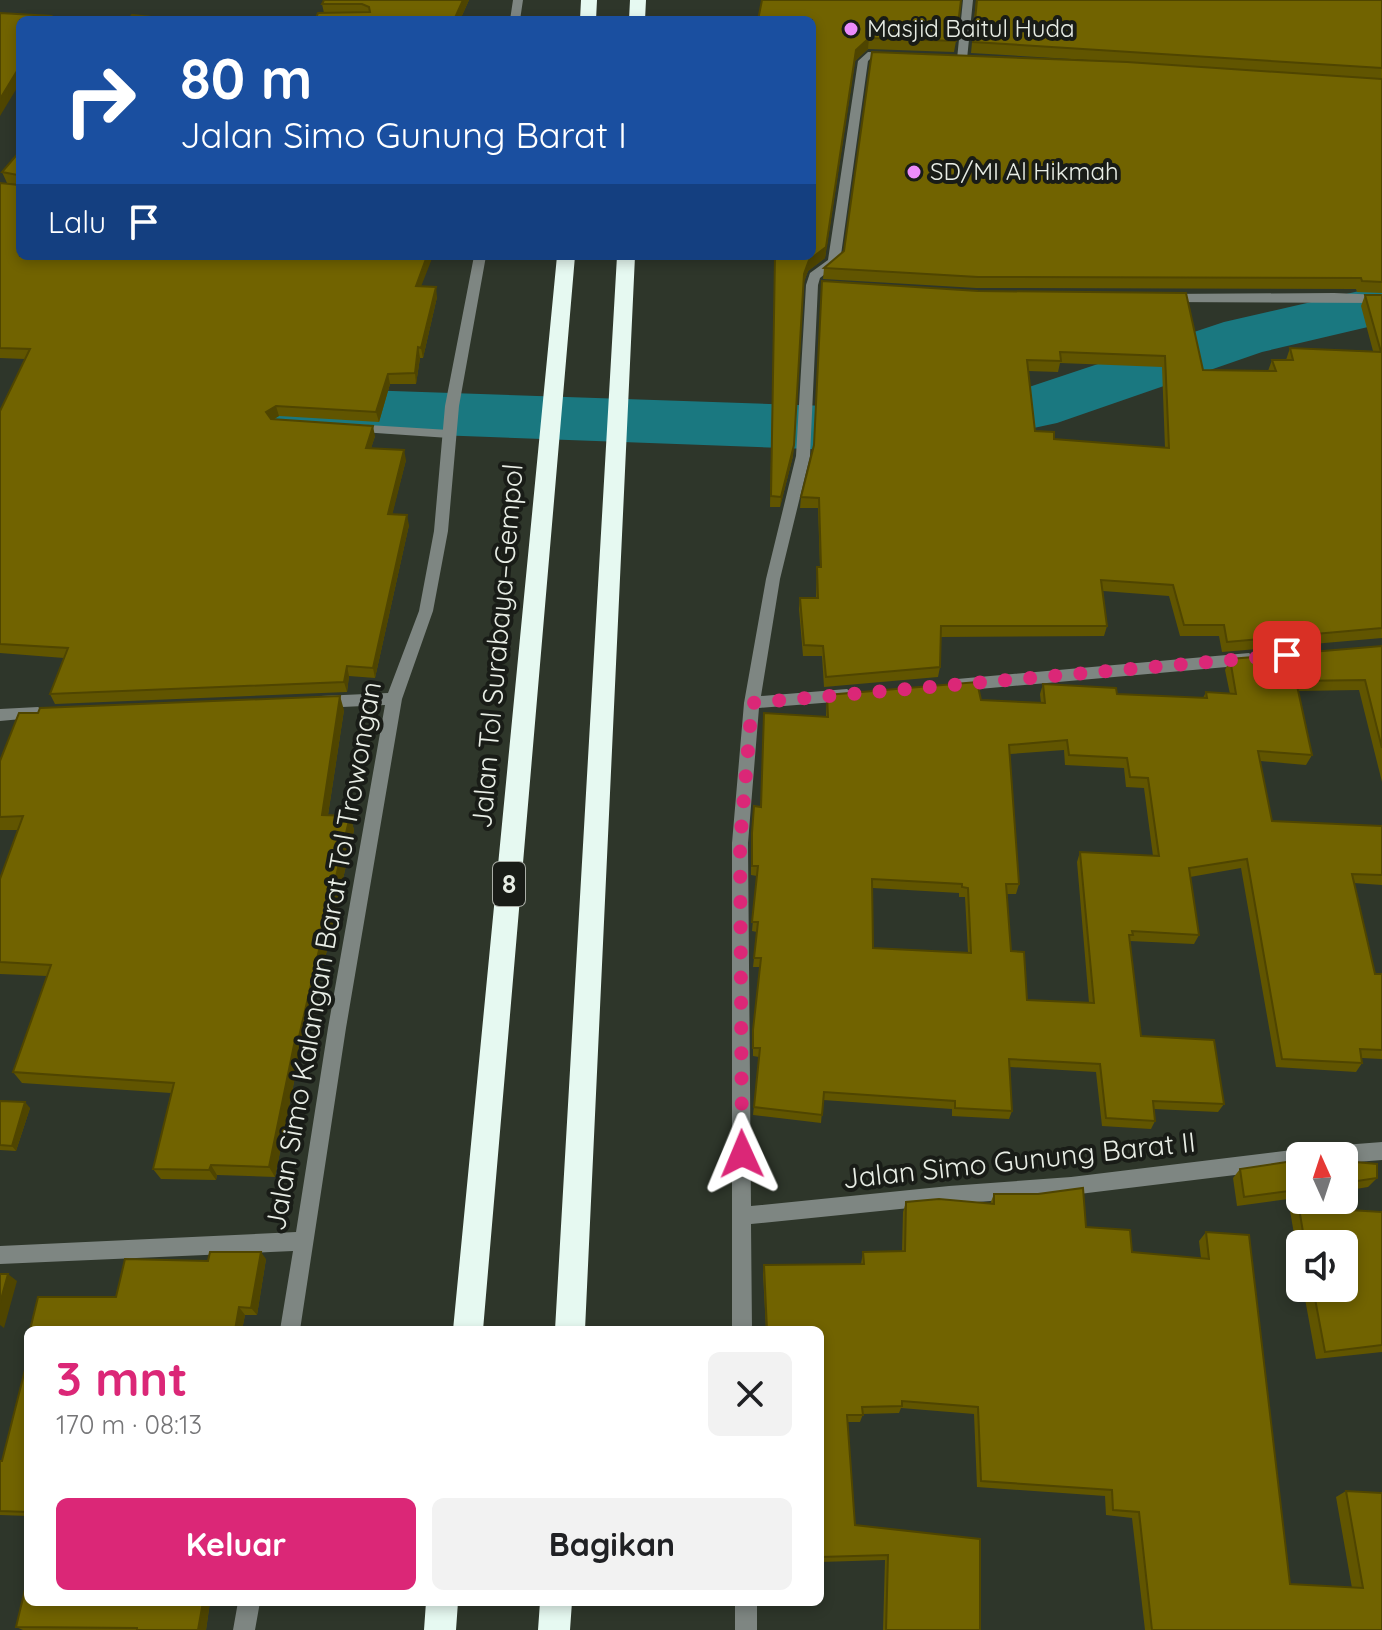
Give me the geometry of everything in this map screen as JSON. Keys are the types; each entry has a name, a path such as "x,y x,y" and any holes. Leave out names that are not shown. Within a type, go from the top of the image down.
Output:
{"highway":[{"name":"Jalan Tol Surabaya–Gempol","path":"468,1326 552,439 566,260"},
{"path":"570,1326 626,260"},
{"path":"440,1630 442,1606"},
{"path":"554,1630 556,1606"}],"street":[{"path":"962,59 968,0"},
{"path":"742,1326 740,843 752,703 773,579 803,456 812,285 814,276 834,262 863,61 868,55 900,56"},
{"path":"947,58 978,59"},
{"name":"Jalan Simo Kalangan Barat Tol Trowongan","path":"291,1326 337,1028 394,699 426,611 441,531 452,406 479,260"},
{"path":"812,285 827,286"},
{"path":"1147,298 1382,299"},
{"path":"341,427 449,432"},
{"path":"941,686 1272,657"},
{"path":"752,703 862,694"},
{"path":"301,703 394,699"},
{"path":"0,715 47,713"},
{"path":"1358,1153 1382,1151"},
{"name":"Jalan Simo Gunung Barat II","path":"743,1216 1071,1186 1286,1160"},
{"path":"0,1255 303,1241"},
{"path":"244,1630 248,1606"},
{"path":"746,1606 746,1630"}],"building":[{"path":"324,0 463,0 456,16 317,16 318,13 370,12 369,7 362,4 322,4"},
{"path":"762,0 961,0 956,41 869,38 856,50 826,247 816,255 816,16 759,16"},
{"path":"977,0 1382,0 1382,68 973,42"},
{"path":"0,13 51,16 16,16 16,73 0,99"},
{"path":"872,52 1127,62 1382,79 1382,282 1362,281 1361,278 978,277 824,268 844,251"},
{"path":"16,156 16,175 2,172"},
{"path":"0,183 16,185 16,260 426,260 416,286 436,287 421,348 418,347 415,373 388,374 376,412 276,406 266,412 271,419 373,426 366,448 404,450 388,514 407,515 373,668 347,666 344,682 50,694 68,648 0,644 0,411 30,349 0,348"},
{"path":"775,260 809,260 804,274 794,445 781,497 771,496"},
{"path":"822,281 978,291 1186,293 1203,370 1276,371 1272,360 1293,360 1290,348 1381,352 1365,295 1382,295 1382,628 1227,642 1224,625 1184,625 1173,585 1101,580 1107,626 941,626 940,667 826,677 823,646 804,645 800,598 818,598 817,567 821,567 819,498 801,497 814,445","holes":["1060,352 1165,356 1169,448 1054,439 1054,432 1035,431 1027,360 1061,361"]},
{"path":"1382,646 1382,748 1365,680 1296,681 1312,755 1258,751 1272,821 1382,826 1382,875 1352,874 1375,974 1382,974 1382,1050 1360,1049 1362,1063 1282,1059 1247,859 1189,868 1199,935 1132,931 1133,935 1129,935 1141,1036 1214,1040 1224,1104 1153,1101 1155,1121 1106,1118 1100,1064 1009,1059 1012,1111 955,1108 955,1101 824,1092 822,1115 754,1107 760,1048 753,1048 753,1030 761,958 754,958 758,922 752,922 758,866 752,866 752,833 754,806 761,807 764,713 828,717 827,695 977,682 981,700 1045,703 1043,684 1116,688 1117,694 1207,698 1206,692 1236,694 1230,659","holes":["1067,740 1069,755 1127,758 1130,777 1148,778 1159,856 1080,852 1094,1003 1027,1000 1024,952 1011,951 1006,884 1019,884 1009,745","872,879 962,884 962,887 968,888 971,953 873,948"]},
{"path":"340,696 322,815 350,816 298,1041 295,1040 269,1167 211,1165 209,1170 153,1169 174,1083 13,1072 51,965 0,962 0,879 23,816 0,817 0,761 19,713 38,713 40,708"},
{"path":"0,1101 25,1102 12,1146 0,1145"},
{"path":"1286,1162 1286,1191 1244,1197 1240,1169"},
{"path":"1358,1162 1377,1164 1377,1178 1358,1181"},
{"path":"1083,1188 1086,1227 1130,1230 1132,1252 1209,1259 1206,1232 1249,1235 1290,1584 1363,1588 1346,1491 1382,1493 1382,1630 1152,1630 1139,1512 1113,1510 1112,1490 981,1481 978,1407 902,1401 902,1406 862,1407 863,1415 847,1415 855,1525 980,1539 980,1630 886,1630 888,1555 824,1557 824,1326 767,1326 764,1265 864,1264 863,1252 905,1251 906,1202 939,1199 994,1204 994,1194 1038,1194"},
{"path":"1382,1212 1382,1345 1325,1352 1316,1302 1358,1302 1358,1230 1303,1230 1300,1214"},
{"path":"210,1252 261,1252 251,1308 239,1307 236,1326 31,1326 38,1297 116,1297 125,1259 208,1261"},
{"path":"0,1274 8,1274 0,1303"},
{"path":"24,1374 24,1512 0,1511 2,1461"},
{"path":"24,1594 24,1606 202,1606 198,1630 16,1627"}],"waterway":[{"path":"275,408 915,431 1035,408 1246,336 1368,308 1382,309"}],"place":[{"name":"Masjid Baitul Huda","path":"851,29"},
{"name":"SD/MI Al Hikmah","path":"914,172"}],"route":[{"path":"742,1154 740,843 752,703 1287,655"}]}
